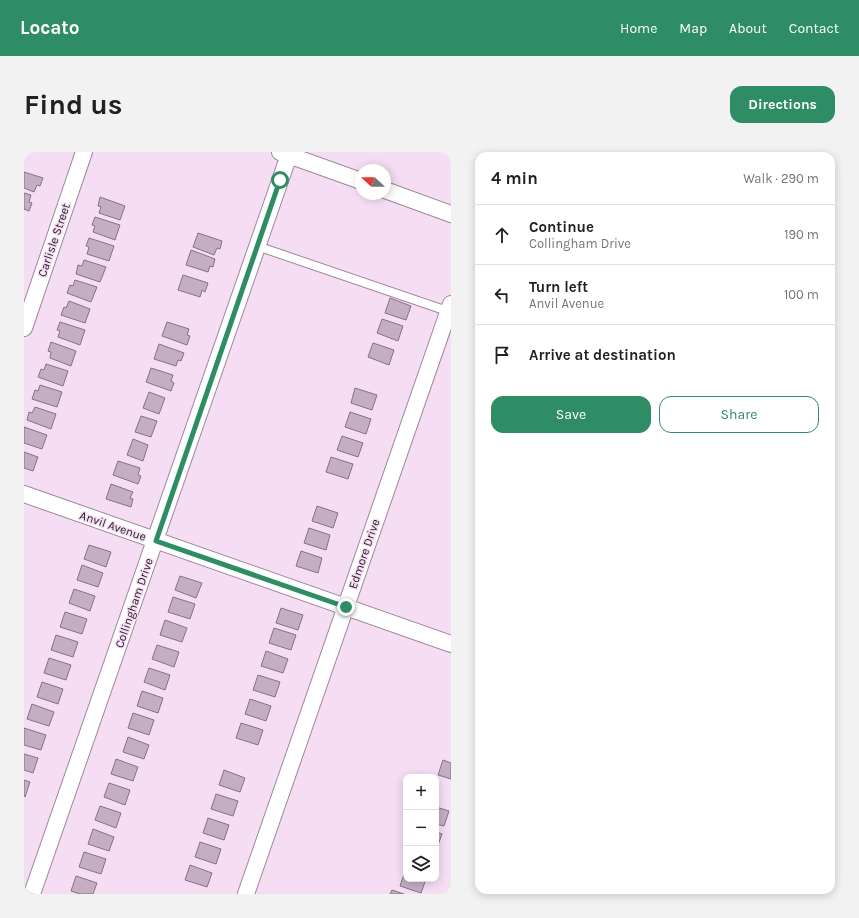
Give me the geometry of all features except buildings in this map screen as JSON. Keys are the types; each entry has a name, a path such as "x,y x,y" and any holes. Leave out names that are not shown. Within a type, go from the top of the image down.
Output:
{"street":[{"name":"Carlisle Street","path":"24,328 84,152"},
{"path":"286,153 355,179"},
{"name":"Collingham Drive","path":"32,894 156,541 257,246 286,153"},
{"path":"391,192 451,214"},
{"name":"Edmore Drive","path":"246,894 450,309"},
{"name":"Anvil Avenue","path":"24,494 451,644"}],"lane":[{"path":"257,246 450,309"}],"route":[{"path":"280,180 156,541 346,607"}]}
